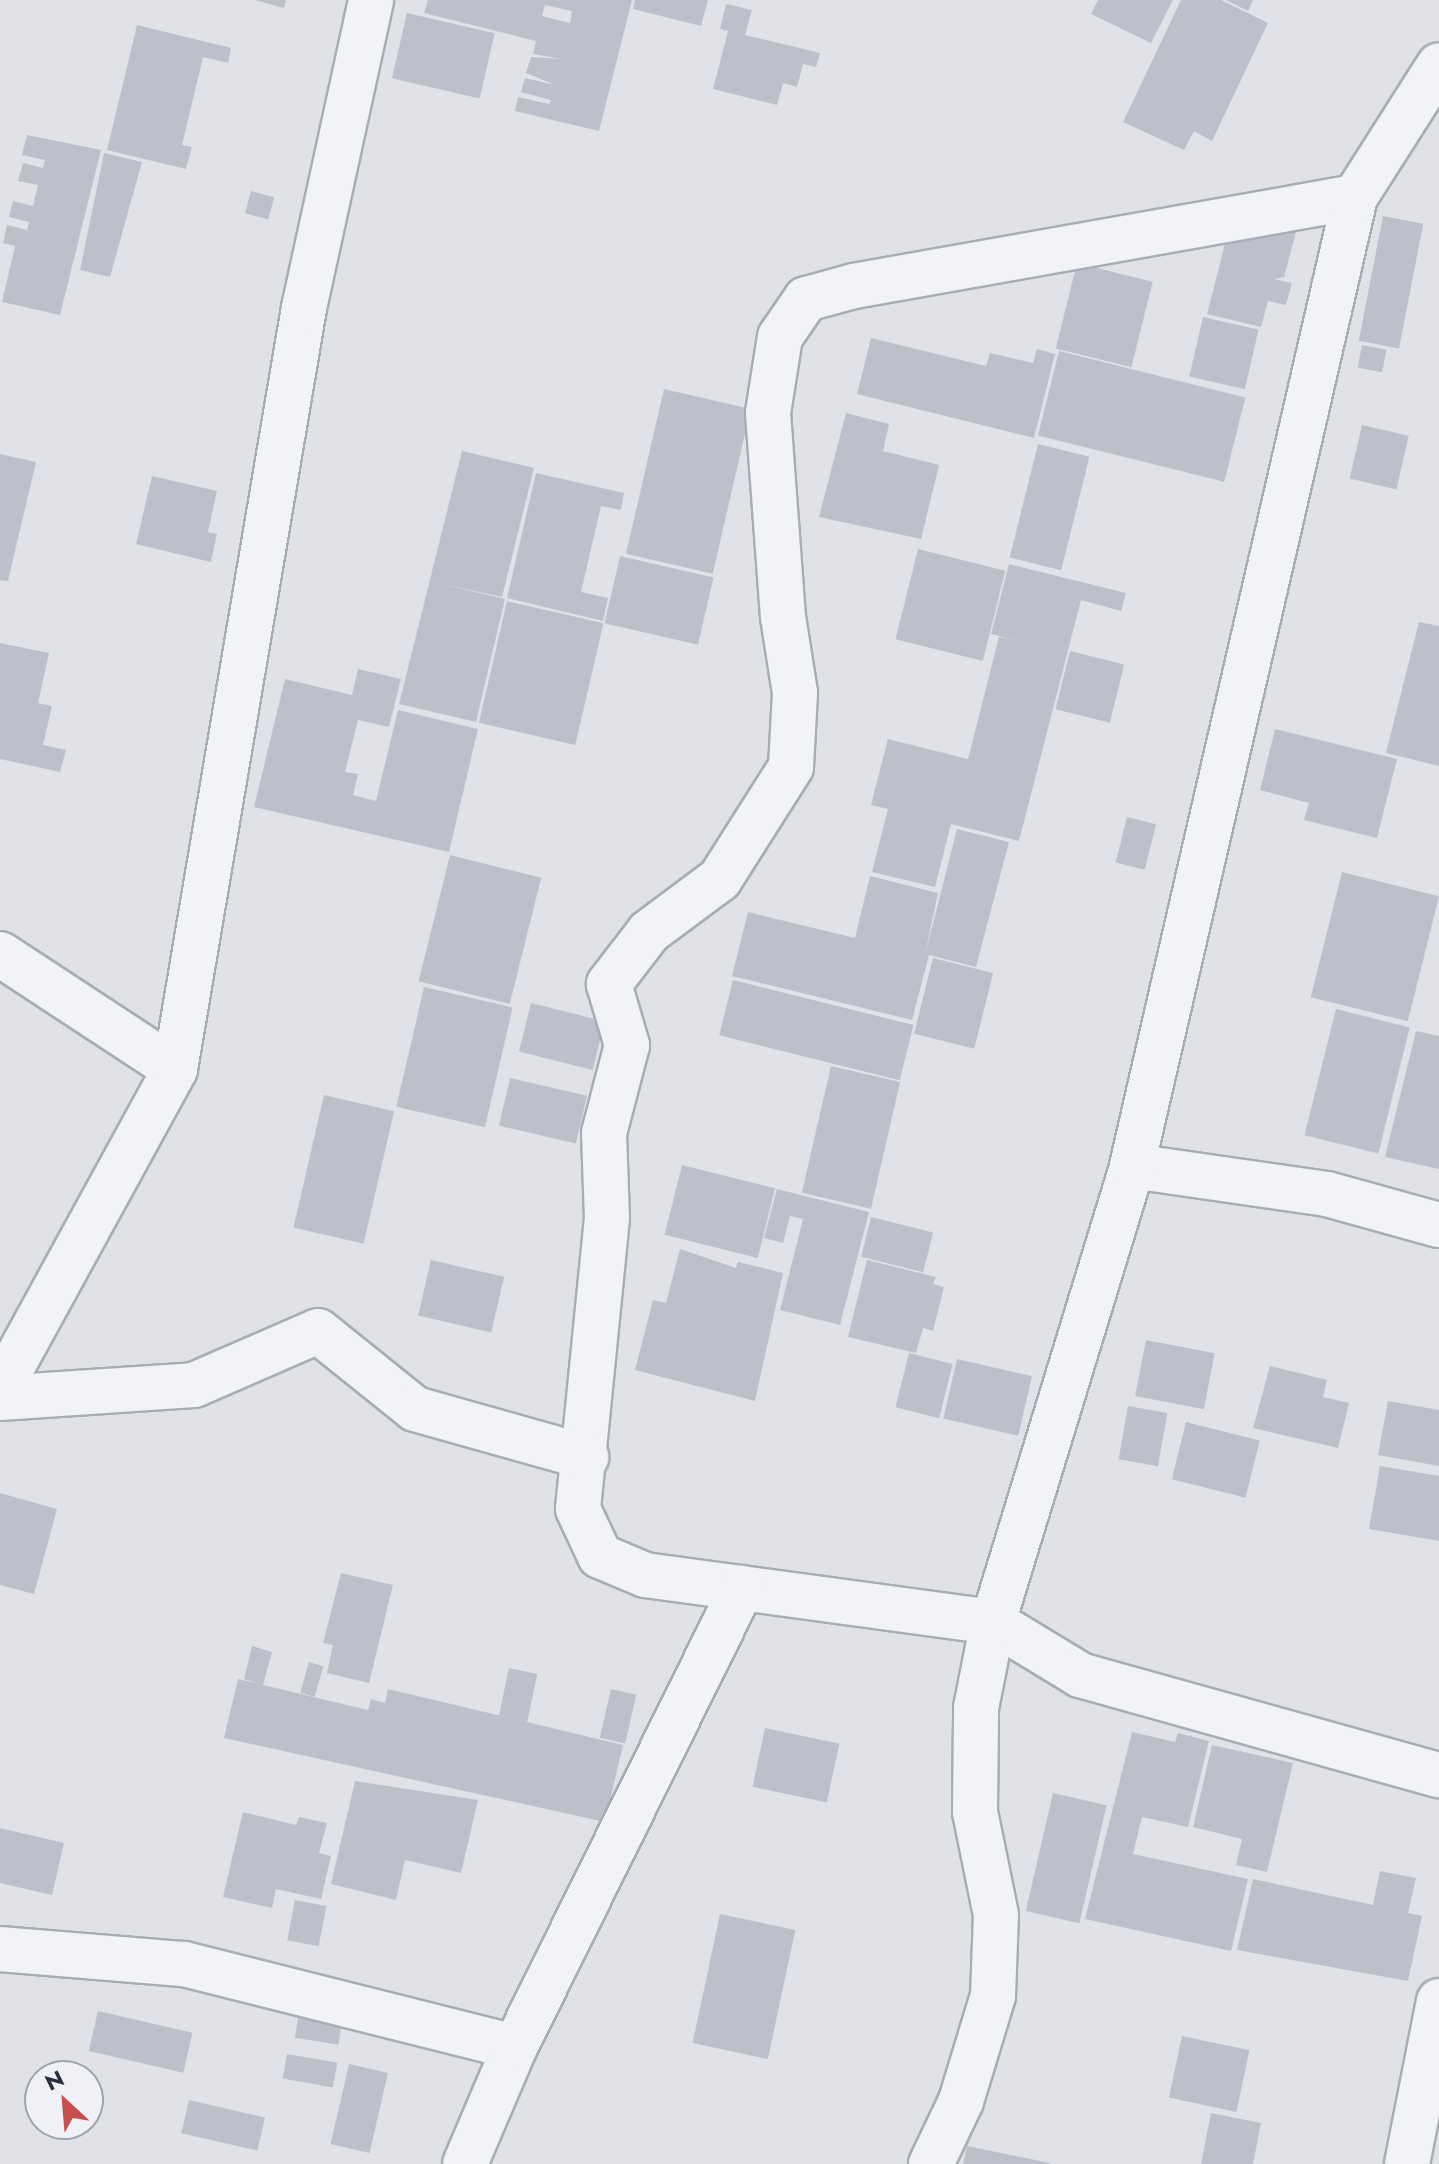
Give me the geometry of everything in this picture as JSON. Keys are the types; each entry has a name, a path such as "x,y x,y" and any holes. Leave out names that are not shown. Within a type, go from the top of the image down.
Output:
{"street":[{"path":"0,1389 175,1069 304,308 371,0"},
{"path":"931,2164 961,2101 993,1996 996,1915 975,1812 976,1708 993,1622 1132,1166 1355,197 1438,70"},
{"path":"1355,197 854,286 806,299 780,337 768,413 783,617 795,693 791,767 720,879 649,932 609,984 627,1045 604,1133 607,1218 586,1457 578,1509 600,1556 645,1575 993,1622 1080,1675 1439,1775"},
{"path":"0,954 175,1069"},
{"path":"1132,1166 1327,1194 1439,1225"},
{"path":"0,1398 194,1385 318,1331 415,1409 586,1457"},
{"path":"465,2164 515,2047 742,1588"},
{"path":"0,1949 184,1964 515,2047"},
{"path":"1407,2164 1439,2001"}],"building":[{"path":"255,0 286,0 284,8"},
{"path":"428,0 632,0 599,131 515,111 518,97 549,104 551,100 521,92 525,78 555,85 526,73 531,57 561,59 533,54 536,41 424,13","holes":["545,5 572,11 570,23 542,16"]},
{"path":"635,0 708,0 701,26 633,9"},
{"path":"1098,0 1173,0 1151,43 1091,14"},
{"path":"1181,0 1221,0 1268,23 1212,141 1194,131 1184,150 1123,122"},
{"path":"1226,0 1253,0 1248,11"},
{"path":"726,4 752,10 745,35 820,53 816,67 803,64 797,87 783,83 777,105 713,89 728,31 720,29"},
{"path":"407,13 495,33 480,99 392,78"},
{"path":"137,25 231,48 228,63 203,57 182,145 192,147 186,169 107,150"},
{"path":"27,135 101,150 60,315 2,302 15,246 3,243 7,225 27,230 29,222 9,217 13,201 33,206 38,185 18,181 23,163 43,168 45,160 22,155"},
{"path":"104,153 142,162 110,277 80,270"},
{"path":"251,191 274,197 268,219 245,213"},
{"path":"1383,216 1423,224 1399,348 1359,341"},
{"path":"1297,228 1284,277 1274,279 1292,283 1286,305 1268,301 1261,327 1207,314 1228,232"},
{"path":"1077,263 1153,282 1131,367 1056,348"},
{"path":"1203,317 1259,330 1245,389 1189,376"},
{"path":"871,338 986,366 990,353 1033,363 1037,349 1055,354 1034,438 857,394"},
{"path":"1362,345 1387,350 1382,372 1358,368"},
{"path":"1059,351 1245,397 1224,482 1038,435"},
{"path":"664,389 751,409 713,574 626,554"},
{"path":"846,413 889,424 883,451 939,465 921,539 819,517"},
{"path":"1362,425 1409,436 1396,489 1350,479"},
{"path":"1038,444 1089,457 1061,570 1010,558"},
{"path":"462,451 534,468 502,597 442,584 505,599 476,722 399,704"},
{"path":"0,454 36,462 8,581 0,580"},
{"path":"536,473 624,493 621,510 601,506 581,592 608,598 603,621 507,598"},
{"path":"152,476 217,491 208,532 217,534 211,562 136,544"},
{"path":"918,549 1005,571 983,661 896,639"},
{"path":"620,556 714,578 698,645 604,623"},
{"path":"1009,564 1126,593 1121,611 1081,600 1019,841 951,824 935,887 872,872 888,809 871,805 888,739 968,759 999,637 1014,640 991,634"},
{"path":"507,601 603,623 575,745 479,723"},
{"path":"1419,622 1439,626 1439,766 1386,753"},
{"path":"0,643 49,653 38,703 52,706 43,745 66,750 60,772 0,759"},
{"path":"1070,651 1124,665 1110,723 1055,709"},
{"path":"358,669 401,679 389,727 358,720 345,772 358,774 353,795 376,801 398,710 478,729 449,852 254,807 285,679 352,695"},
{"path":"1275,729 1397,759 1377,838 1304,820 1309,803 1260,790"},
{"path":"1127,817 1156,824 1145,870 1116,863"},
{"path":"957,829 1009,842 976,967 929,955 912,1020 732,976 748,912 855,938 870,876 938,893 925,955"},
{"path":"450,855 541,878 510,1004 419,981"},
{"path":"1342,872 1439,896 1408,1021 1311,997"},
{"path":"933,958 993,973 974,1049 914,1034"},
{"path":"733,980 913,1025 900,1080 719,1035"},
{"path":"424,987 513,1007 485,1127 396,1107"},
{"path":"531,1003 605,1021 593,1070 519,1052"},
{"path":"1336,1009 1410,1027 1378,1154 1305,1135"},
{"path":"1416,1031 1439,1036 1439,1169 1385,1157"},
{"path":"831,1066 900,1082 871,1209 802,1193"},
{"path":"510,1078 587,1096 576,1144 499,1126"},
{"path":"324,1095 394,1111 364,1244 293,1228"},
{"path":"682,1165 775,1188 758,1258 665,1235"},
{"path":"777,1189 869,1212 840,1325 780,1310 803,1219 790,1216 783,1243 764,1238"},
{"path":"871,1217 933,1232 923,1272 861,1257"},
{"path":"680,1249 736,1268 738,1262 783,1273 755,1401 635,1370 653,1300 666,1303"},
{"path":"431,1260 504,1277 491,1332 418,1316"},
{"path":"867,1260 936,1277 933,1284 944,1287 933,1331 923,1328 916,1353 848,1337"},
{"path":"1146,1340 1215,1353 1204,1409 1135,1396"},
{"path":"909,1353 953,1364 939,1418 895,1407"},
{"path":"957,1359 1032,1376 1018,1436 943,1418"},
{"path":"1270,1366 1327,1380 1323,1397 1349,1403 1338,1448 1253,1428"},
{"path":"1388,1401 1439,1410 1439,1466 1378,1455"},
{"path":"1128,1406 1167,1413 1158,1466 1119,1459"},
{"path":"1186,1422 1260,1440 1245,1498 1172,1479"},
{"path":"1380,1466 1439,1476 1439,1541 1369,1529"},
{"path":"0,1493 57,1509 34,1594 0,1585"},
{"path":"341,1573 393,1585 369,1683 327,1673 333,1645 323,1643"},
{"path":"252,1646 272,1652 263,1685 368,1710 371,1699 385,1703 388,1689 623,1745 605,1822 224,1738 238,1679 260,1684 244,1679"},
{"path":"309,1662 323,1666 315,1697 300,1693"},
{"path":"509,1668 537,1674 527,1722 499,1716"},
{"path":"611,1689 636,1695 625,1744 600,1738"},
{"path":"765,1728 839,1744 827,1802 753,1787"},
{"path":"1132,1732 1175,1742 1178,1733 1209,1741 1188,1827 1142,1817 1133,1854 1248,1879 1231,1951 1085,1919"},
{"path":"1212,1745 1293,1763 1267,1872 1236,1865 1242,1839 1193,1827"},
{"path":"355,1781 478,1800 461,1873 405,1860 396,1900 331,1884"},
{"path":"1053,1793 1107,1805 1079,1923 1026,1911"},
{"path":"243,1812 296,1825 299,1817 327,1823 319,1853 331,1856 321,1899 276,1889 272,1908 223,1897"},
{"path":"0,1828 64,1843 52,1895 0,1883"},
{"path":"1380,1871 1416,1878 1408,1913 1422,1916 1408,1981 1237,1950 1253,1879 1373,1905"},
{"path":"295,1900 326,1906 319,1946 287,1940"},
{"path":"720,1914 795,1930 768,2059 693,2043"},
{"path":"98,2011 193,2033 183,2073 89,2051"},
{"path":"298,2018 341,2025 338,2045 295,2038"},
{"path":"1182,2036 1249,2050 1236,2112 1169,2098"},
{"path":"287,2054 337,2063 333,2087 283,2079"},
{"path":"349,2064 388,2073 370,2153 331,2144"},
{"path":"189,2100 265,2118 257,2151 181,2133"},
{"path":"1211,2113 1261,2123 1253,2164 1201,2164"},
{"path":"967,2146 1050,2163 1050,2164 963,2164"}]}
